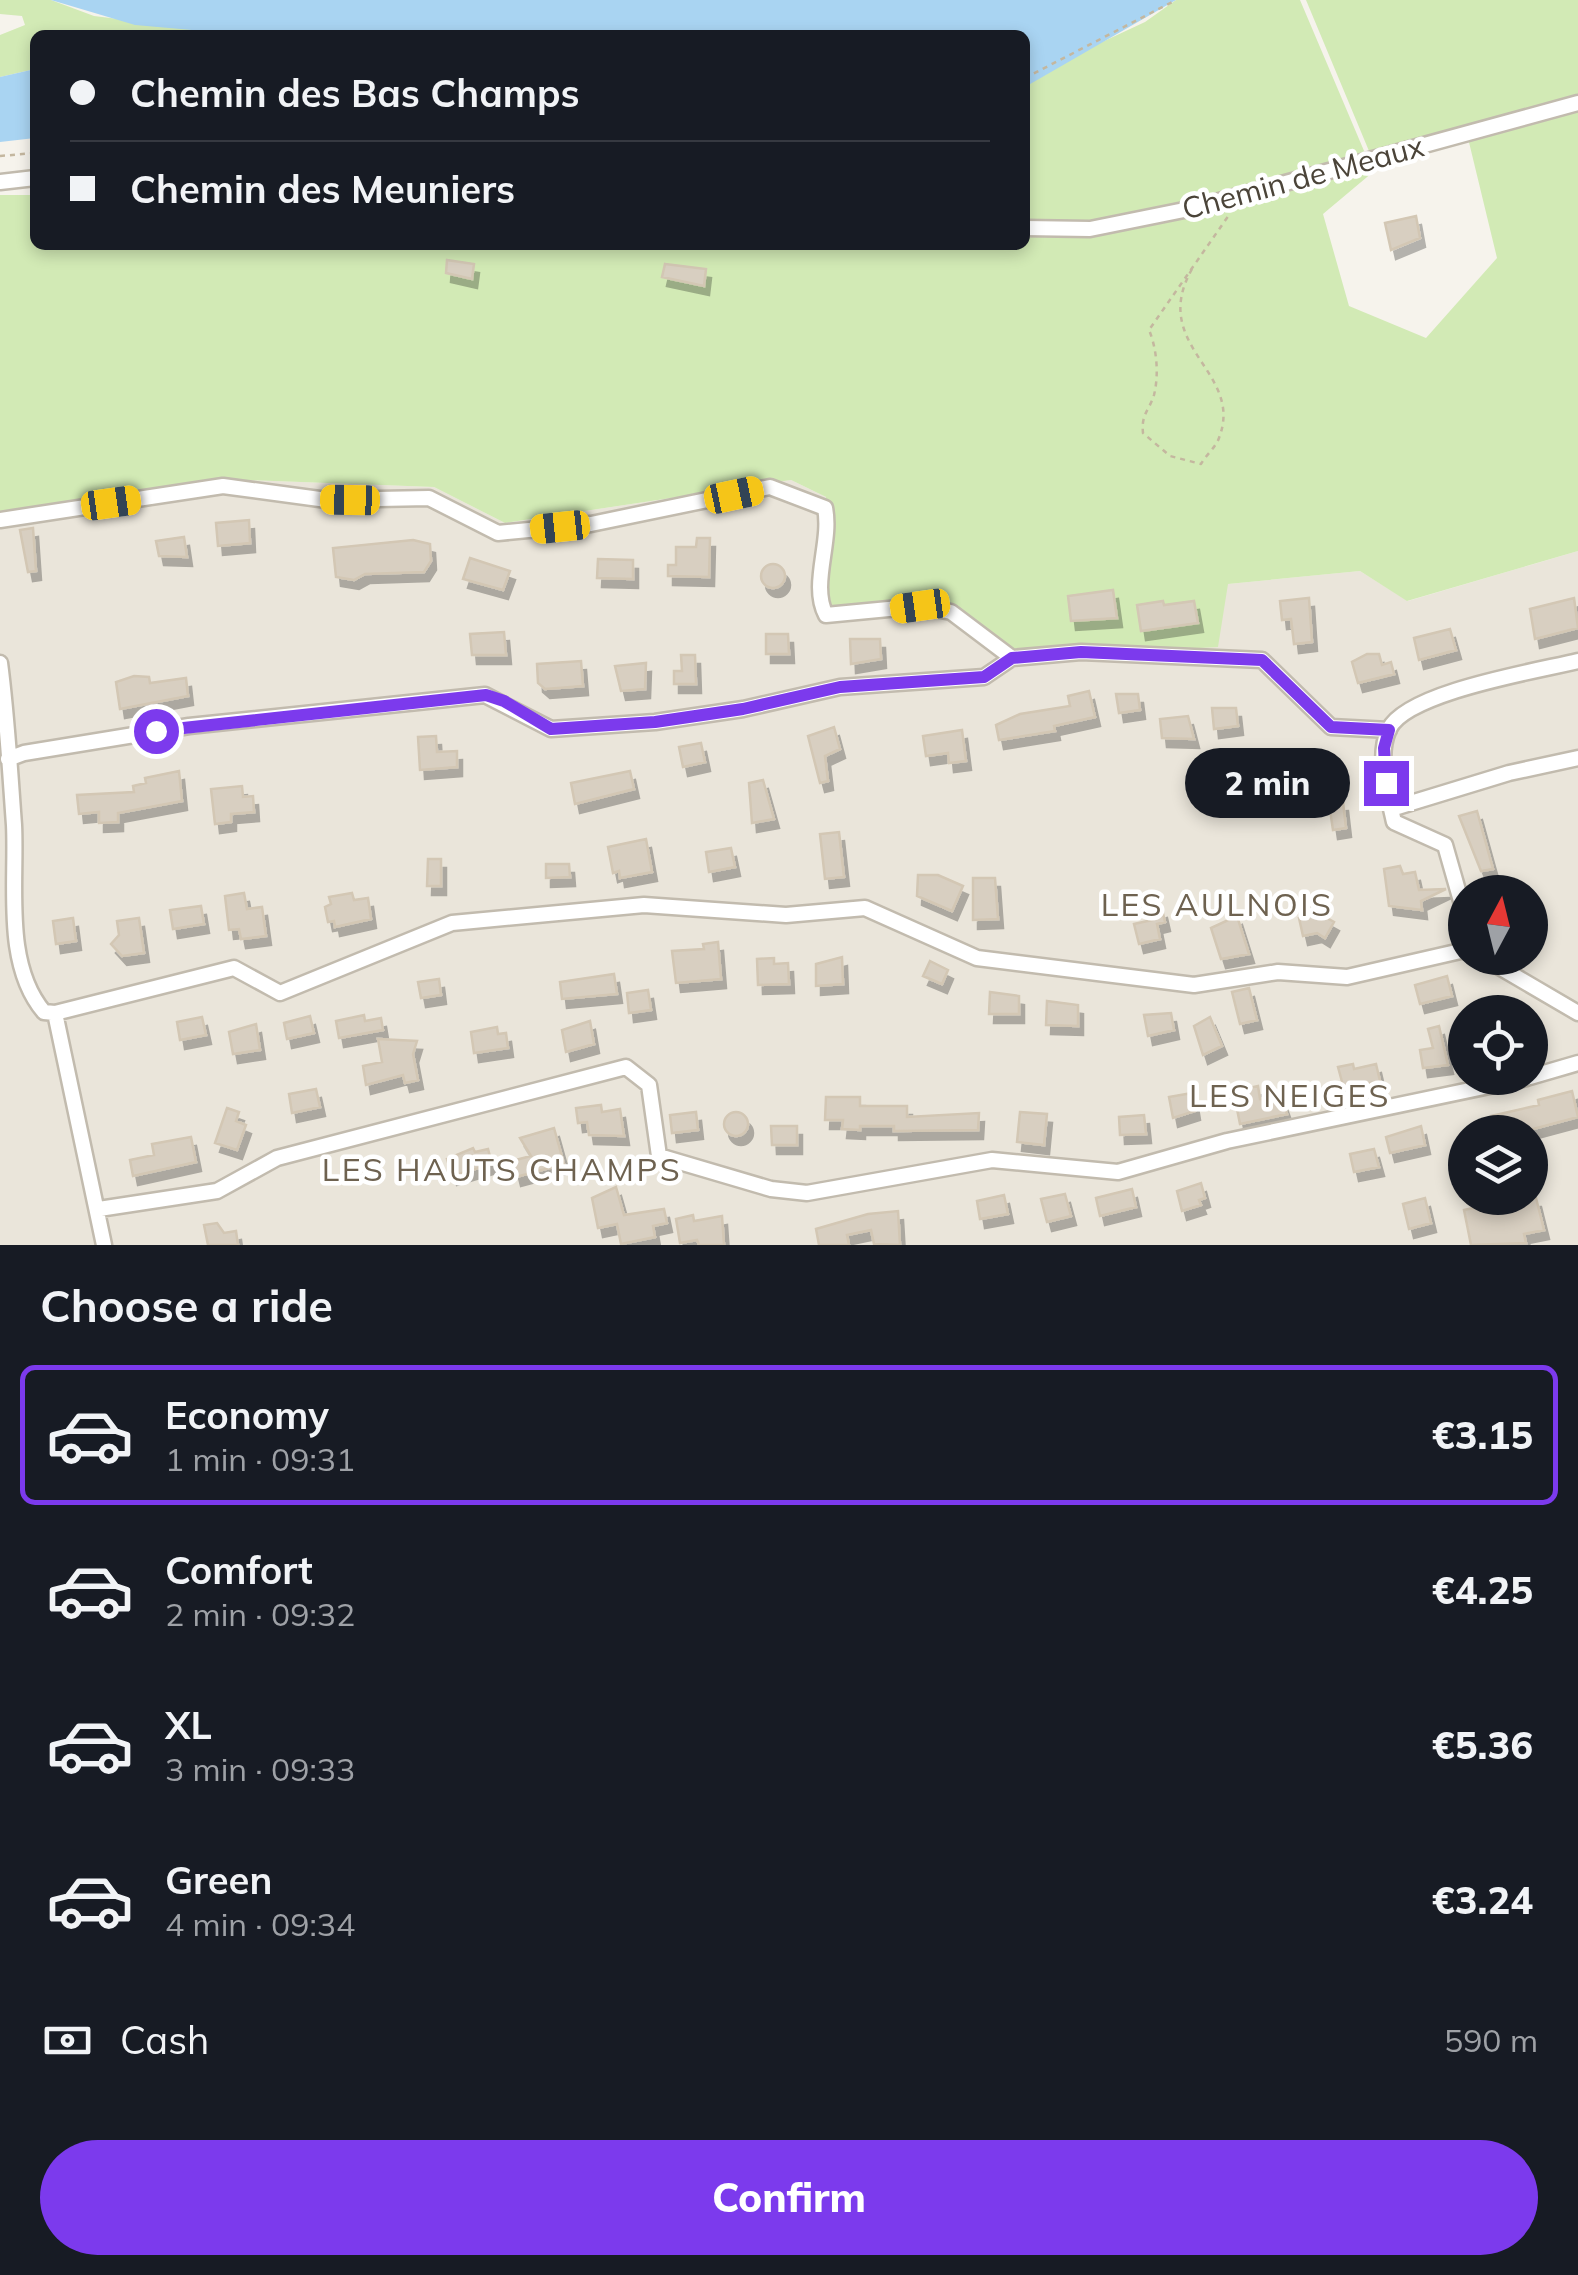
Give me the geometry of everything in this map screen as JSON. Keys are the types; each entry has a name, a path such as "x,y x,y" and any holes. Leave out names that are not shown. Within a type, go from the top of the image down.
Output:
{"street":[{"name":"Chemin de Meaux","path":"1030,228 1090,229 1239,196 1578,103"},
{"path":"0,182 30,179"},
{"path":"0,520 222,486 326,500 429,498 498,533 591,524 770,487 825,508 829,529 819,601 826,615 920,606 951,612 1012,658"},
{"path":"8,759 24,753 190,726 486,695 504,701 551,729 655,722 743,709 840,687 984,677 1012,658 1081,652 1262,660 1331,727 1389,730"},
{"path":"1453,875 1444,845 1394,822 1384,748 1389,730 1412,706 1578,661"},
{"path":"0,663 14,830 12,898 30,996 44,1012 55,1013 234,968 280,993 452,923 644,904 786,915 866,908 977,958 1194,985 1278,972 1347,977 1448,954"},
{"path":"1392,809 1509,772 1578,758"},
{"path":"1513,975 1578,1013"},
{"path":"55,1013 104,1245"},
{"path":"1548,1071 1578,1063"},
{"path":"99,1209 217,1191 277,1158 626,1067 650,1085 658,1156 772,1190 807,1193 992,1160 1118,1172 1227,1141 1448,1094"}],"path":[{"path":"1030,75 1176,0"},
{"path":"0,156 30,153"},
{"path":"1192,269 1182,287 1181,329 1216,383 1222,417 1219,439 1201,464 1170,456 1143,433 1142,415 1154,397 1156,350 1149,330 1239,196"}],"shaded area":[{"path":"218,479 434,487 505,523 791,480 826,497 825,508 1228,584 1360,571 1408,601 1578,551 1578,1245 0,1245 0,520"}],"green space":[{"path":"0,0 51,0 94,16 208,30 30,30 30,70 0,77 0,35 25,25 22,16 0,14"},
{"path":"1176,0 1300,0 1373,172 1323,214 1349,306 1426,338 1497,258 1467,134 1369,151 1306,0 1578,0 1578,551 1407,601 1360,571 1228,584 1218,647 1012,658 951,612 826,615 826,497 791,480 505,523 434,487 218,479 0,520 0,195 30,195 30,250 1030,250 1030,76 1145,22"}],"water":[{"path":"51,0 1176,0 1030,84 1030,30 192,30 135,25"},
{"path":"30,70 30,139 0,142 0,77"}],"building":[{"path":"1416,216 1420,238 1391,250 1385,223"},
{"path":"447,260 474,264 472,279 446,273"},
{"path":"665,264 706,269 704,286 662,277"},
{"path":"249,520 250,543 218,546 216,523"},
{"path":"33,528 36,571 28,572 20,530"},
{"path":"184,537 187,557 159,556 156,541"},
{"path":"697,538 710,538 709,577 668,576 668,565 676,565 676,547 696,547"},
{"path":"413,540 430,544 431,561 424,572 365,574 354,580 336,577 333,548"},
{"path":"470,558 510,571 503,590 463,579"},
{"path":"598,559 633,560 633,579 597,578"},
{"path":"773,564 785,576 773,588 761,576"},
{"path":"1113,590 1117,618 1071,621 1068,596"},
{"path":"1309,598 1312,642 1294,644 1291,619 1282,620 1280,601"},
{"path":"1574,598 1578,628 1535,639 1530,609"},
{"path":"1163,601 1164,605 1194,601 1198,623 1141,631 1137,605"},
{"path":"1450,629 1456,650 1419,660 1414,638"},
{"path":"504,632 506,655 472,655 470,634"},
{"path":"766,634 788,634 789,654 766,654"},
{"path":"850,639 880,639 881,659 851,664"},
{"path":"1367,654 1379,654 1382,665 1391,662 1394,674 1358,683 1352,662"},
{"path":"681,655 695,655 696,684 674,684 674,671 682,671"},
{"path":"581,661 583,686 545,689 538,683 537,664"},
{"path":"646,663 645,689 621,691 615,666"},
{"path":"134,676 149,677 150,683 186,678 188,696 120,709 116,682"},
{"path":"1089,691 1095,717 1054,726 1055,731 999,740 996,725 1020,714 1070,706 1068,696"},
{"path":"1116,694 1138,694 1140,710 1119,713"},
{"path":"1212,708 1236,708 1238,726 1214,729"},
{"path":"1188,716 1194,739 1162,738 1160,719"},
{"path":"834,727 840,749 825,756 828,781 820,783 808,736"},
{"path":"962,730 966,761 949,763 948,753 926,756 923,736"},
{"path":"436,736 437,752 457,751 457,767 420,770 418,737"},
{"path":"701,743 705,762 683,767 679,747"},
{"path":"1305,759 1306,778 1281,780 1281,773 1272,773 1271,762"},
{"path":"179,771 182,801 118,813 118,822 99,823 99,812 79,814 77,795 134,792 133,786 146,783 145,778"},
{"path":"630,771 634,789 575,804 571,783"},
{"path":"763,780 774,819 752,823 749,783"},
{"path":"242,786 243,797 253,796 254,812 231,814 231,822 215,824 211,789"},
{"path":"1343,802 1346,828 1333,830 1329,803"},
{"path":"1477,811 1493,869 1481,871 1459,816"},
{"path":"839,832 844,877 825,879 820,834"},
{"path":"646,839 652,872 620,878 619,871 613,873 608,847"},
{"path":"731,848 735,867 709,872 706,852"},
{"path":"428,859 441,859 441,886 427,886"},
{"path":"546,864 569,864 570,877 546,878"},
{"path":"1400,866 1403,874 1415,872 1419,890 1446,889 1421,901 1422,910 1389,906 1384,869"},
{"path":"918,875 938,875 963,886 952,911 917,896"},
{"path":"973,878 995,878 998,919 973,920"},
{"path":"244,893 247,909 262,907 266,936 241,939 239,929 229,930 225,896"},
{"path":"352,893 354,900 368,898 371,919 335,927 334,921 328,922 325,907 331,904 329,897"},
{"path":"201,906 204,924 173,929 170,910"},
{"path":"1162,909 1165,922 1157,924 1160,939 1139,944 1134,924 1152,920 1150,912"},
{"path":"1320,914 1334,922 1325,938 1317,933 1303,936 1299,918"},
{"path":"1237,916 1249,954 1221,959 1211,928"},
{"path":"73,918 76,941 56,944 53,921"},
{"path":"139,918 144,953 122,956 111,944 119,935 117,921"},
{"path":"718,942 721,979 676,983 672,951 704,949 703,944"},
{"path":"842,957 843,984 816,986 816,964"},
{"path":"774,958 774,964 788,963 789,984 758,985 757,959"},
{"path":"930,961 948,970 942,984 923,976"},
{"path":"614,974 617,994 562,999 560,982"},
{"path":"1447,976 1452,995 1420,1004 1415,985"},
{"path":"439,979 441,995 421,998 418,982"},
{"path":"1249,988 1257,1020 1240,1024 1232,992"},
{"path":"648,990 651,1010 629,1013 627,993"},
{"path":"990,992 1019,996 1019,1014 989,1014"},
{"path":"1047,1001 1078,1005 1078,1026 1046,1025"},
{"path":"1171,1013 1174,1030 1148,1036 1144,1015"},
{"path":"364,1015 365,1021 381,1018 383,1030 339,1038 336,1021"},
{"path":"310,1016 314,1033 287,1039 284,1023"},
{"path":"202,1017 206,1035 180,1040 177,1022"},
{"path":"1210,1017 1222,1046 1203,1055 1194,1026"},
{"path":"590,1021 594,1044 566,1052 562,1030"},
{"path":"256,1024 260,1050 233,1054 229,1032"},
{"path":"1439,1026 1448,1065 1423,1068 1420,1050 1433,1048 1428,1029"},
{"path":"497,1027 498,1034 506,1033 508,1048 474,1053 471,1032"},
{"path":"378,1039 417,1041 413,1054 418,1080 405,1083 403,1075 366,1085 363,1066 382,1062"},
{"path":"1353,1064 1354,1069 1376,1064 1380,1081 1344,1089 1338,1067"},
{"path":"1258,1086 1260,1099 1280,1095 1287,1114 1240,1124 1236,1104 1243,1103 1240,1090"},
{"path":"316,1089 320,1107 292,1113 289,1094"},
{"path":"1572,1091 1578,1117 1548,1125 1548,1115 1495,1115 1539,1105 1538,1100"},
{"path":"1192,1093 1195,1111 1173,1118 1169,1097"},
{"path":"826,1097 860,1097 860,1106 907,1106 907,1117 979,1113 978,1130 894,1131 894,1126 842,1129 843,1120 825,1120"},
{"path":"601,1105 602,1112 620,1109 624,1136 589,1135 587,1122 578,1123 576,1108"},
{"path":"227,1108 239,1112 236,1121 246,1125 237,1150 215,1143"},
{"path":"696,1112 698,1130 672,1133 670,1115"},
{"path":"736,1112 748,1124 736,1136 724,1124"},
{"path":"1020,1112 1047,1114 1044,1145 1017,1142"},
{"path":"1144,1115 1146,1134 1120,1135 1119,1117"},
{"path":"771,1126 797,1126 797,1145 772,1145"},
{"path":"1421,1126 1425,1145 1390,1153 1386,1137"},
{"path":"554,1128 564,1164 516,1177 512,1161 531,1156 520,1138"},
{"path":"191,1137 196,1162 133,1176 130,1160 154,1155 152,1144"},
{"path":"473,1148 475,1152 488,1149 492,1164 452,1176 447,1159"},
{"path":"1374,1149 1379,1167 1354,1172 1350,1154"},
{"path":"1201,1183 1205,1198 1199,1200 1201,1205 1182,1211 1177,1191"},
{"path":"616,1187 624,1215 664,1209 667,1223 653,1226 655,1237 621,1244 617,1224 598,1228 592,1198"},
{"path":"1132,1189 1136,1207 1100,1216 1096,1198"},
{"path":"1065,1194 1071,1216 1047,1222 1041,1199"},
{"path":"1004,1195 1008,1214 980,1219 977,1201"},
{"path":"1425,1198 1431,1223 1409,1229 1403,1204"},
{"path":"898,1211 900,1245 874,1244 871,1230 847,1235 849,1245 819,1245 816,1229 868,1214"},
{"path":"693,1215 694,1221 722,1216 724,1245 699,1245 697,1240 680,1243 676,1219"},
{"path":"1465,1215 1540,1215 1544,1230 1524,1234 1526,1243 1471,1245"},
{"path":"217,1223 224,1233 236,1231 238,1245 208,1245 204,1225"}],"district":[{"name":"LES AULNOIS","path":"1217,905"},
{"name":"LES NEIGES","path":"1290,1096"},
{"name":"LES HAUTS CHAMPS","path":"502,1170"}],"route":[{"path":"156,731 486,695 504,701 551,729 655,722 743,709 840,687 984,677 1012,658 1081,652 1262,660 1331,727 1389,730 1384,748 1386,783"}]}
